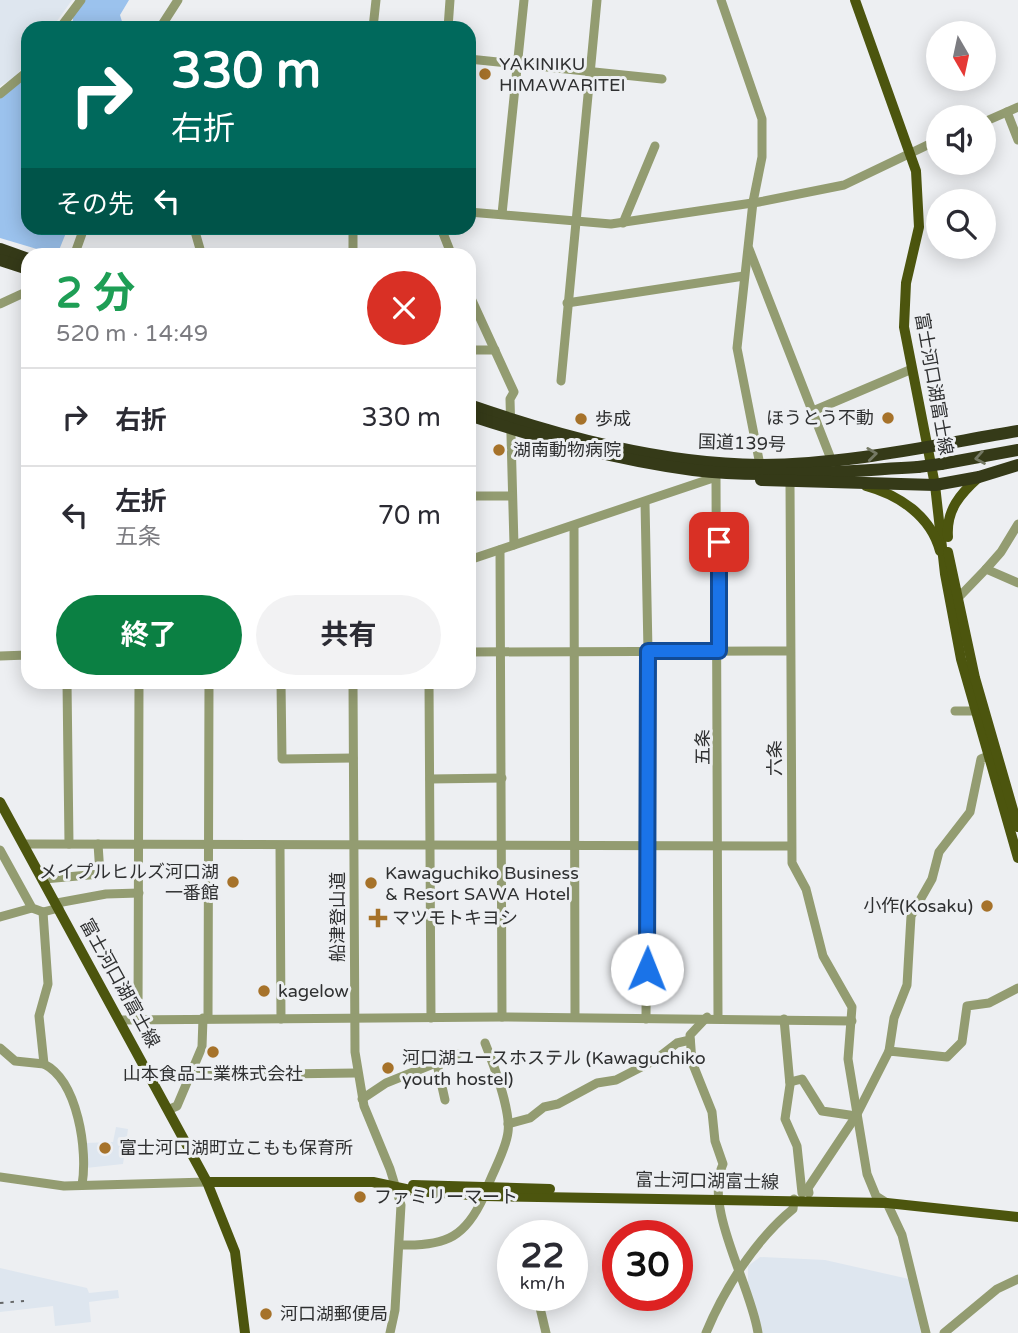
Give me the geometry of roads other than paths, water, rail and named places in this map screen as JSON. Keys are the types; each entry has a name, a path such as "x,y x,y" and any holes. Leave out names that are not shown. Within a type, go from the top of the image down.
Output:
{"highway":[{"path":"0,249 21,256"},
{"path":"0,260 21,267"},
{"name":"国道139号","path":"476,408 511,424 631,460 695,470 756,473 918,467 1018,450"},
{"name":"国道139号","path":"476,416 630,450 717,463 760,465 926,447 1018,430"},
{"path":"695,470 716,477 790,482 935,485 979,477 1018,465"}],"main road":[{"name":"富士河口湖富士線","path":"855,0 911,152 921,209 903,308 912,369 942,533 980,711 1018,827"},
{"path":"950,573 948,530 951,510 961,492 979,477"},
{"path":"858,484 886,492 922,518 934,535 950,573"},
{"name":"富士河口湖富士線","path":"993,754 1018,858"},
{"name":"富士河口湖富士線","path":"0,802 170,1109 207,1182 235,1252 245,1333"},
{"name":"富士河口湖富士線","path":"207,1182 373,1182 485,1192 876,1196 1018,1210"},
{"name":"富士河口湖富士線","path":"801,1195 1018,1217"}],"street":[{"path":"65,21 81,0"},
{"path":"164,21 178,0"},
{"path":"374,21 376,0"},
{"path":"448,21 450,0"},
{"path":"502,215 524,0"},
{"path":"561,381 597,0"},
{"path":"721,0 762,119 762,158 753,202 737,348 760,465"},
{"path":"476,61 662,79"},
{"path":"0,94 21,77"},
{"path":"996,117 1018,107"},
{"path":"1007,112 1018,140"},
{"path":"476,213 623,223 844,185 926,145"},
{"path":"623,223 654,146"},
{"path":"748,248 831,459"},
{"path":"567,303 744,276"},
{"path":"0,304 21,294"},
{"path":"476,309 514,392 510,399 514,545"},
{"path":"476,350 495,350"},
{"path":"813,411 912,369"},
{"path":"476,559 716,477"},
{"name":"五条","path":"716,477 719,651 718,1017"},
{"name":"六条","path":"790,482 790,846 792,863 806,889 823,956 852,1007 852,1021"},
{"path":"476,496 512,496"},
{"path":"645,502 648,651 646,1019"},
{"path":"955,597 1001,552 1018,524"},
{"path":"574,526 575,1017"},
{"path":"500,550 502,1017"},
{"path":"986,569 1018,583"},
{"path":"476,652 790,651"},
{"path":"0,656 21,655"},
{"path":"67,689 69,844"},
{"path":"138,689 138,1018"},
{"path":"170,1109 177,1106 202,1047 206,1018 211,846 209,689"},
{"path":"281,689 282,759 354,758"},
{"name":"船津登山道","path":"353,689 356,1073 362,1099 401,1205 395,1310 390,1333"},
{"path":"429,689 430,1017"},
{"path":"955,711 980,711"},
{"path":"706,1333 717,1306 741,1271 774,1224 793,1209 856,1116 889,1051 894,1018 907,985 911,916 932,879 939,852 970,812 979,763 993,754"},
{"path":"430,779 502,778"},
{"path":"24,844 790,846"},
{"path":"44,879 100,874 99,844"},
{"path":"280,846 281,1019"},
{"path":"0,850 32,908"},
{"path":"0,917 32,908 43,912 58,905 106,894 139,893"},
{"path":"43,912 48,984 39,1016 44,1064"},
{"path":"889,1051 947,1057 962,1042 967,1006 989,1003 1018,988"},
{"path":"707,1017 690,1035 692,1062 712,1112 715,1141 723,1164 718,1175 725,1230 741,1271 758,1333"},
{"path":"120,1020 718,1017 852,1021 848,1059 867,1174 876,1196 887,1203 910,1261 926,1333"},
{"path":"785,1019 790,1082 785,1119 797,1146 801,1195"},
{"path":"508,1124 530,1118 544,1107 558,1104 597,1083 616,1080 655,1060 677,1043 691,1040"},
{"path":"403,1245 433,1243 452,1237 474,1218 507,1138 508,1124 499,1092 499,1076 485,1043"},
{"path":"0,1048 15,1061 44,1064 55,1070 78,1116 84,1154 82,1185"},
{"path":"362,1099 386,1083 458,1054"},
{"path":"437,1064 445,1100"},
{"path":"192,1068 281,1074 356,1073"},
{"path":"790,1082 803,1079 822,1111 856,1116"},
{"path":"0,1177 82,1185 207,1182"},
{"path":"944,1333 997,1289 1018,1279"},
{"path":"541,1311 546,1333"}],"railway":[{"path":"0,1303 24,1301"}],"place":[{"name":"YAKINIKU HIMAWARITEI","path":"485,74"},
{"name":"ほうとう不動","path":"888,418"},
{"name":"歩成","path":"581,419"},
{"name":"湖南動物病院","path":"499,450"},
{"name":"メイプルヒルズ河口湖 一番館","path":"233,882"},
{"name":"Kawaguchiko Business & Resort SAWA Hotel","path":"371,883"},
{"name":"小作(Kosaku)","path":"987,906"},
{"name":"マツモトキヨシ","path":"378,918"},
{"name":"kagelow","path":"264,991"},
{"name":"山本食品工業株式会社","path":"213,1052"},
{"name":"河口湖ユースホステル (Kawaguchiko youth hostel)","path":"388,1068"},
{"name":"富士河口湖町立こもも保育所","path":"105,1148"},
{"name":"ファミリーマート","path":"360,1197"},
{"name":"河口湖郵便局","path":"266,1314"}]}
